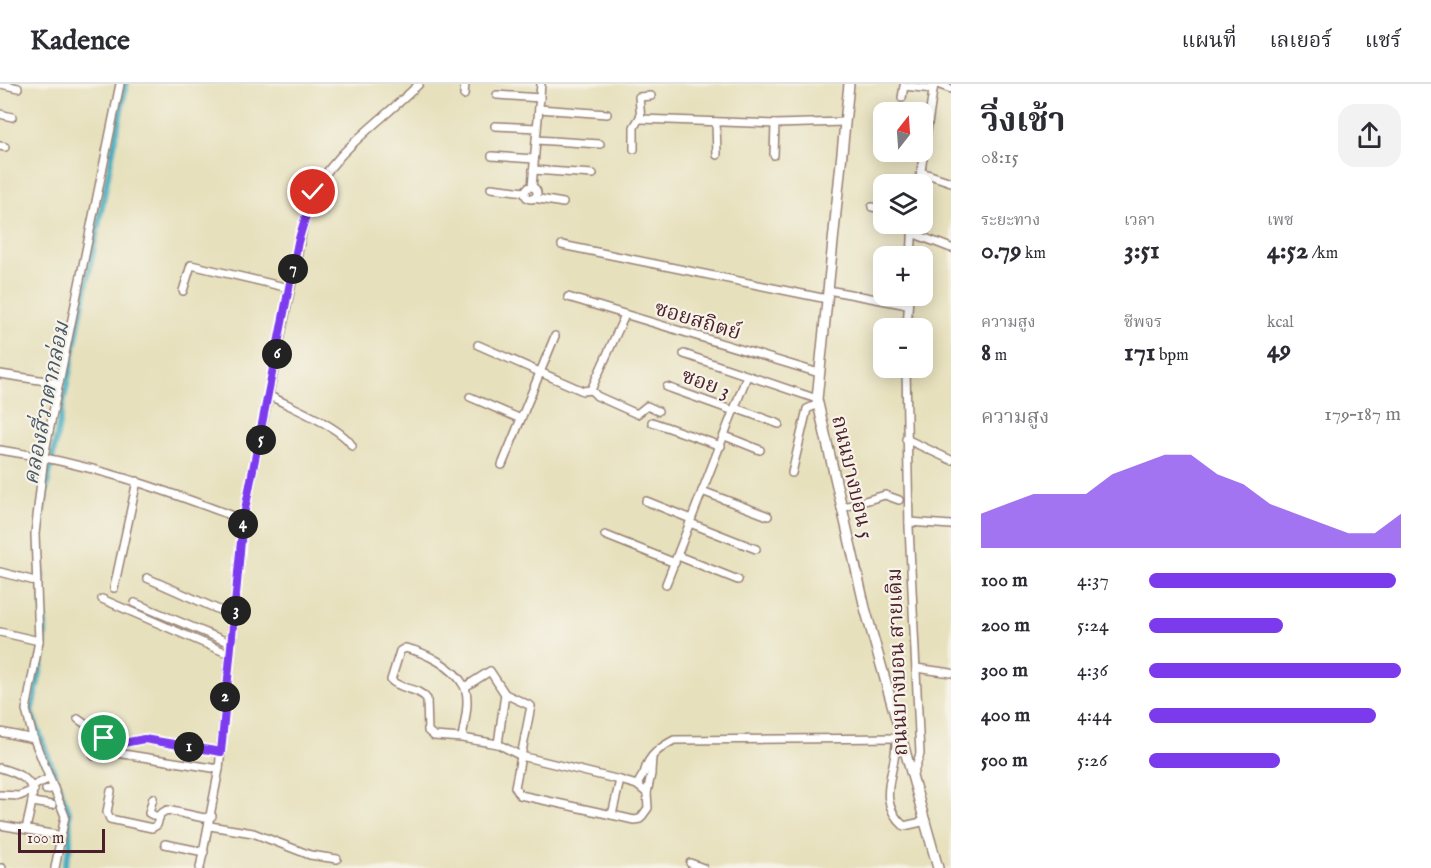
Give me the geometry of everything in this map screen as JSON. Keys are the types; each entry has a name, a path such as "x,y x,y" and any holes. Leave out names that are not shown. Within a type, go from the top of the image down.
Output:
{"main road":[{"name":"ถนนบางบอน 5","path":"849,84 818,401 865,608 899,738 913,774 926,821 936,866"}],"street":[{"path":"1,84 18,88"},
{"path":"55,868 65,816 34,739 26,710 39,641 35,534 59,383 120,84"},
{"path":"200,868 212,816 219,769 243,520 308,204 322,178 346,151 419,84"},
{"path":"464,95 465,84"},
{"path":"534,198 537,193 532,187 533,170 541,84"},
{"path":"902,98 904,86 951,88"},
{"path":"935,86 921,172 951,182"},
{"path":"497,95 540,98"},
{"path":"634,149 634,127 640,117 639,97 651,96"},
{"path":"539,109 607,114"},
{"path":"0,114 12,117"},
{"path":"640,117 645,120 775,124 845,122"},
{"path":"716,122 717,155"},
{"path":"774,155 775,124"},
{"path":"495,126 537,128"},
{"path":"536,140 600,144"},
{"path":"492,156 534,159"},
{"path":"533,170 593,174"},
{"path":"491,188 525,192 532,187"},
{"path":"525,192 528,197 563,202"},
{"path":"915,234 951,248"},
{"path":"562,245 827,294 873,300"},
{"path":"183,291 190,266 289,288"},
{"name":"ซอยสถิตย์","path":"568,297 819,373"},
{"path":"591,390 625,315"},
{"path":"502,465 555,336"},
{"path":"478,345 583,391 591,390"},
{"path":"684,354 818,401"},
{"path":"0,374 59,383"},
{"path":"666,584 722,446 747,376"},
{"name":"ถนนบางบอน สายเดิม","path":"906,378 909,522 920,754 913,774"},
{"name":"ซอย 3","path":"667,387 779,424"},
{"path":"591,390 597,396 638,414 647,406 658,411"},
{"path":"270,396 328,427 346,438 352,446"},
{"path":"470,397 520,419"},
{"path":"792,473 807,409 818,401"},
{"path":"652,422 722,446"},
{"path":"725,436 760,450"},
{"path":"906,439 951,460"},
{"path":"0,450 65,461 137,481 243,520"},
{"path":"114,588 137,481"},
{"path":"702,491 768,516"},
{"path":"841,508 885,495 899,500"},
{"path":"646,501 756,549"},
{"path":"909,522 951,525"},
{"path":"605,535 738,580"},
{"path":"0,572 35,581"},
{"path":"147,578 235,617"},
{"path":"102,599 229,654"},
{"path":"135,603 230,643"},
{"path":"0,632 39,641"},
{"path":"462,738 467,707 465,687 438,662 412,650 405,648 400,651 391,674 394,684 418,690 427,699 430,734 498,744 521,756 638,785 647,793"},
{"path":"916,668 951,673"},
{"path":"465,687 490,671 505,694 531,706 515,787 520,795 634,820 640,819 648,808 648,772 652,757 661,747 674,740 899,738 887,783 892,813 904,826 926,821"},
{"path":"498,744 505,694"},
{"path":"78,719 109,741 124,743 144,739 221,752"},
{"path":"0,732 34,739"},
{"path":"94,756 110,752 219,769"},
{"path":"0,768 20,774 33,790 26,829"},
{"path":"638,785 648,772"},
{"path":"0,795 19,796 33,790 50,778"},
{"path":"612,815 620,780"},
{"path":"33,790 44,791 54,788"},
{"path":"111,791 107,812 110,819 152,828 157,825 160,814 166,810 204,818 212,816"},
{"path":"153,798 150,813 159,818"},
{"path":"32,802 52,805"},
{"path":"0,825 57,835"},
{"path":"210,826 253,833 310,855 337,859"},
{"path":"165,844 204,852"},
{"path":"690,863 703,868"}],"waterway":[{"name":"คลองสี่วาตากล่อม","path":"64,868 70,847 69,812 31,712 42,663 45,633 40,539 43,505 126,84"}],"route":[{"path":"104,738 124,743 144,739 221,752 243,520 270,396 298,242 313,192"}]}
